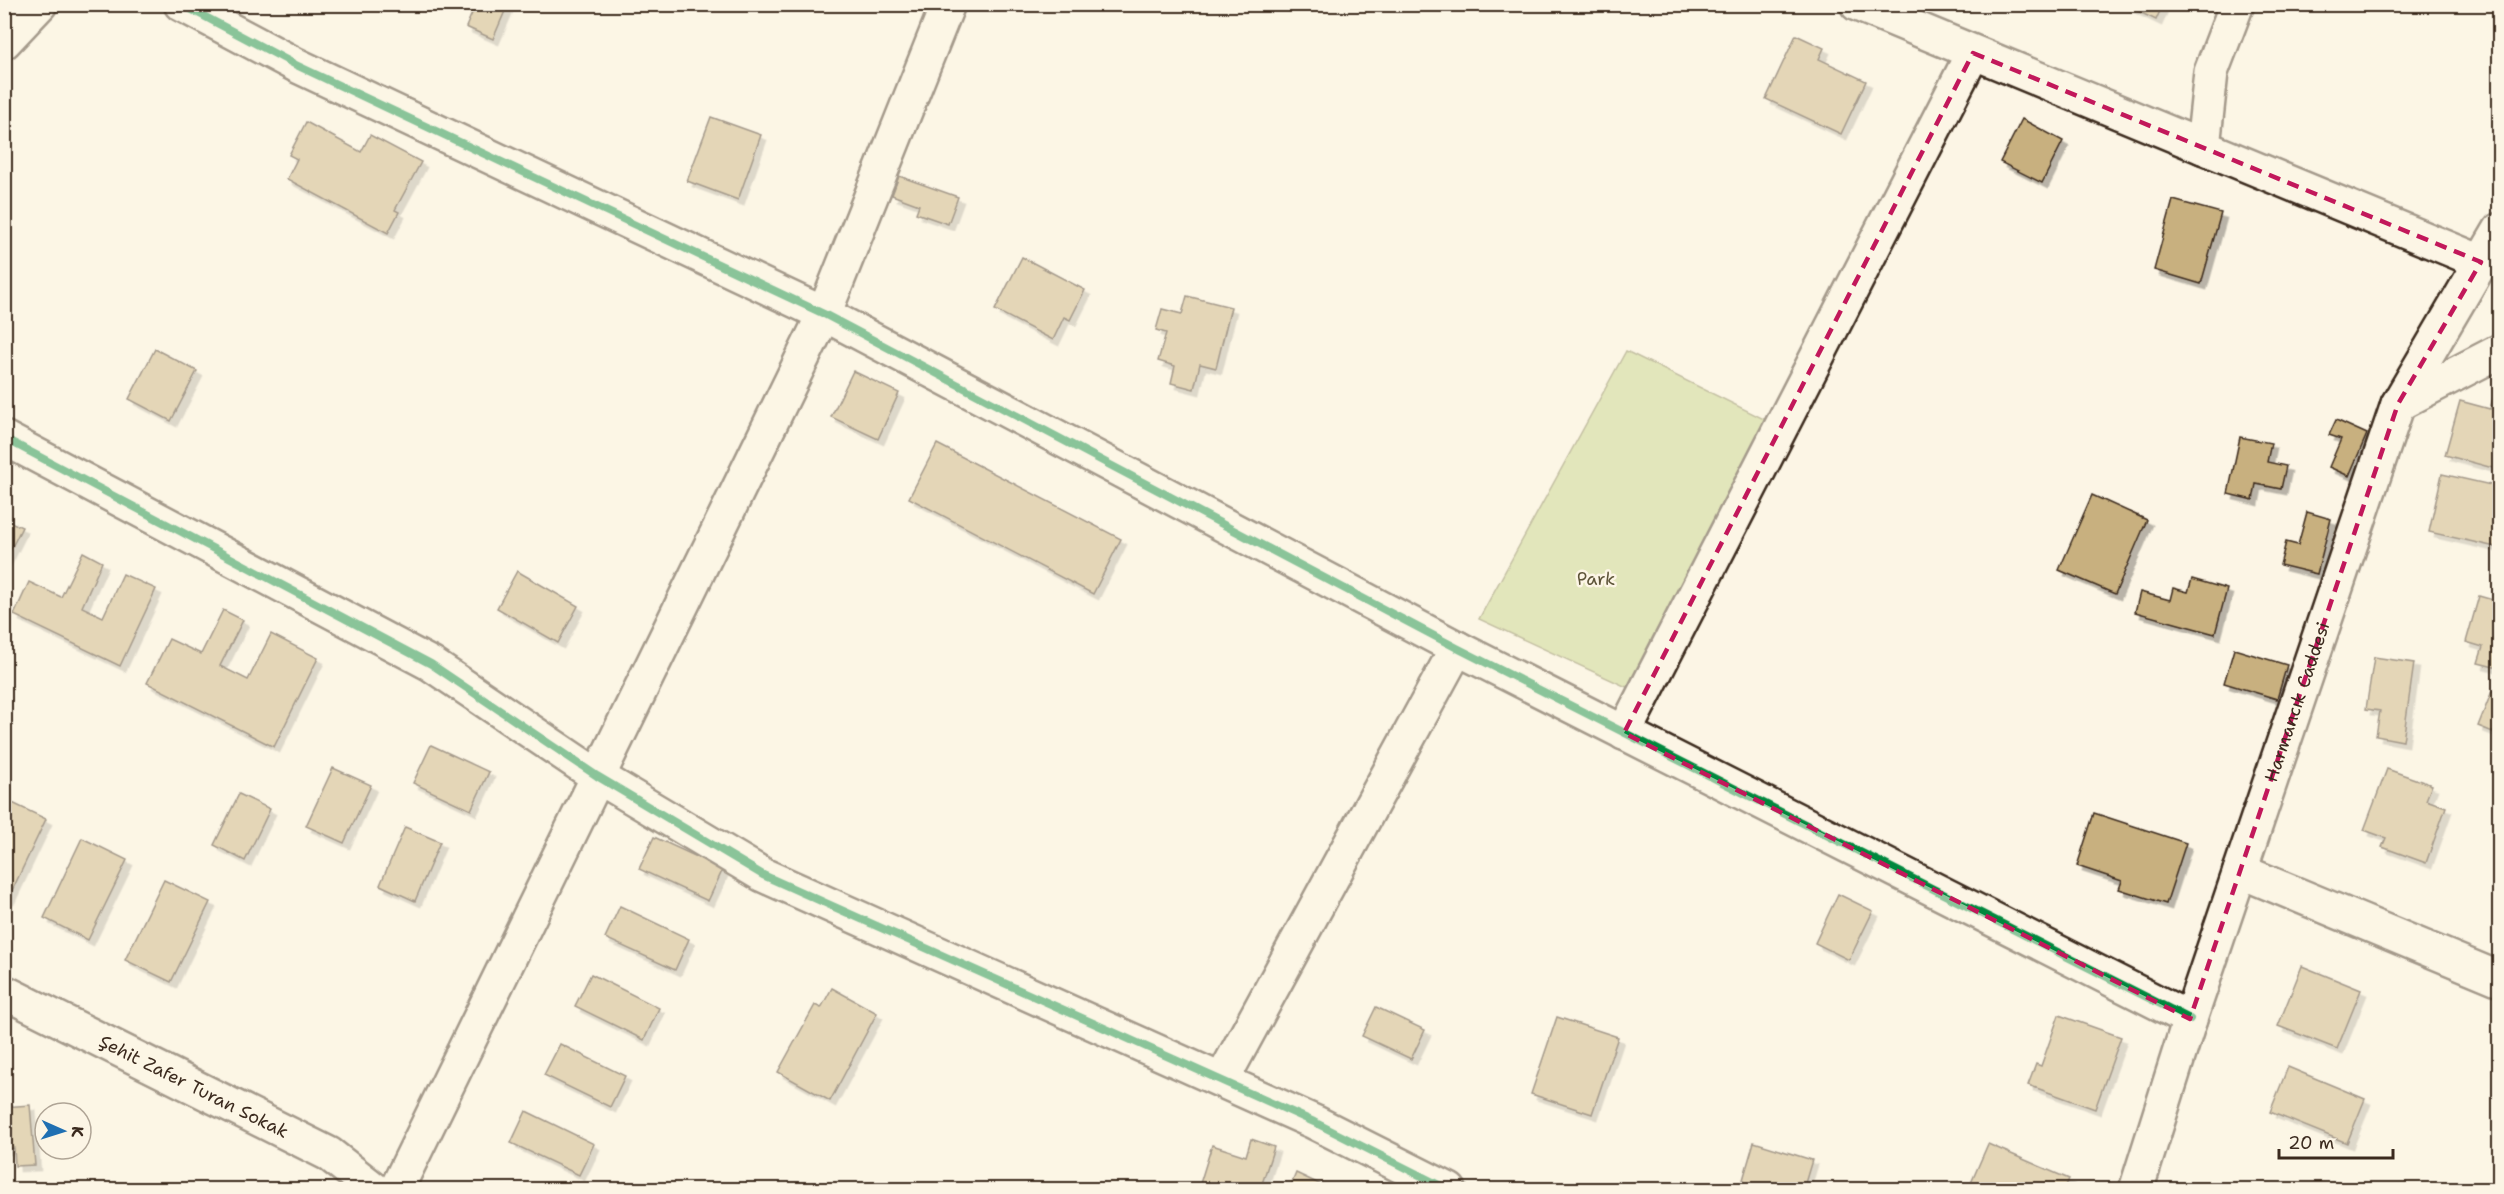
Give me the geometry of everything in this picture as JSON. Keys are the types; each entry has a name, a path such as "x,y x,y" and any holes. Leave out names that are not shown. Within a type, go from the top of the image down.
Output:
{"street":[{"path":"4,42 40,4"},
{"path":"181,4 296,65 824,314 1457,648 2190,1019"},
{"path":"396,1190 824,314 948,4"},
{"path":"1857,4 2481,262"},
{"path":"2203,147 2211,72 2237,4"},
{"path":"1623,733 1973,52"},
{"name":"Harmancık Caddesi","path":"2136,1190 2190,1019 2397,404 2499,230"},
{"path":"2397,404 2499,351"},
{"path":"4,438 431,664 597,776 763,875 1314,1122 1442,1188"},
{"path":"1221,1080 1457,648"},
{"path":"2240,871 2499,979"},
{"name":"Şehit Zafer Turan Sokak","path":"4,992 329,1154 375,1190"}],"highlighted area":[{"path":"1973,53 2481,262 2398,404 2190,1019 1624,733"}],"green space":[{"name":"Park","path":"1626,351 1766,420 1633,690 1479,619"}],"building":[{"path":"476,4 508,4 493,39 466,27"},
{"path":"2123,4 2163,4 2156,20"},
{"path":"1796,35 1824,48 1819,59 1866,81 1841,134 1766,99"},
{"path":"711,117 761,135 738,200 687,181"},
{"path":"2022,119 2063,141 2042,183 2000,162"},
{"path":"306,122 361,152 370,135 421,162 395,210 399,212 388,233 287,179 297,159 289,155"},
{"path":"899,176 958,197 948,224 916,213 919,205 892,195"},
{"path":"2173,200 2221,213 2201,284 2154,270"},
{"path":"1022,257 1085,290 1070,320 1064,317 1053,340 995,310"},
{"path":"1187,296 1231,307 1216,368 1200,364 1194,389 1171,383 1175,366 1158,361 1166,333 1156,330 1162,309 1182,314"},
{"path":"155,349 197,371 171,421 129,399"},
{"path":"853,371 899,393 878,439 831,417"},
{"path":"2493,398 2500,400 2500,470 2445,455 2460,401 2490,409"},
{"path":"2336,420 2367,434 2349,476 2329,467 2341,439 2329,435"},
{"path":"2240,437 2271,443 2267,462 2286,466 2281,489 2256,484 2253,500 2228,494"},
{"path":"937,444 1121,539 1093,594 909,498"},
{"path":"2442,474 2500,487 2500,548 2429,532"},
{"path":"2092,495 2147,520 2115,594 2059,570"},
{"path":"2307,512 2331,519 2317,574 2280,565 2286,542 2298,545"},
{"path":"4,519 22,527 4,563"},
{"path":"83,552 102,562 82,607 103,617 123,574 156,589 120,666 14,615 29,582 61,597"},
{"path":"517,571 578,606 558,643 497,608"},
{"path":"2192,579 2227,589 2215,634 2135,612 2140,592 2170,600 2173,588 2188,592"},
{"path":"2479,596 2500,602 2498,668 2478,663 2483,647 2466,642"},
{"path":"223,610 243,620 220,666 248,680 271,634 318,658 274,747 147,683 169,639 201,654"},
{"path":"2234,649 2287,665 2277,699 2224,683"},
{"path":"2374,657 2414,663 2403,741 2376,736 2380,711 2366,709"},
{"path":"2492,691 2500,694 2500,735 2478,726"},
{"path":"431,745 489,772 471,810 413,783"},
{"path":"333,768 371,785 344,843 306,826"},
{"path":"2387,769 2432,785 2426,800 2446,807 2426,863 2382,847 2386,838 2364,830"},
{"path":"239,794 270,809 245,861 214,845"},
{"path":"4,799 46,819 8,899 4,897"},
{"path":"2094,813 2186,843 2166,904 2119,889 2122,881 2077,866"},
{"path":"405,827 440,842 415,901 380,885"},
{"path":"654,837 723,869 708,901 639,869"},
{"path":"82,838 127,860 88,940 44,918"},
{"path":"164,880 210,902 171,982 125,960"},
{"path":"1838,894 1873,911 1849,960 1815,943"},
{"path":"620,906 689,939 675,970 605,938"},
{"path":"2302,966 2361,990 2337,1049 2278,1026"},
{"path":"591,974 659,1008 644,1040 575,1006"},
{"path":"832,988 877,1013 830,1101 778,1072 815,1005 821,1008"},
{"path":"1376,1007 1425,1030 1411,1059 1362,1036"},
{"path":"2059,1015 2121,1037 2095,1109 2028,1085 2036,1064 2041,1066"},
{"path":"1557,1017 1618,1037 1592,1114 1531,1094"},
{"path":"560,1044 625,1076 610,1107 544,1075"},
{"path":"2288,1067 2365,1099 2347,1143 2270,1112"},
{"path":"30,1105 35,1165 15,1166 14,1148 4,1149 4,1107"},
{"path":"526,1111 594,1144 579,1175 511,1143"},
{"path":"1251,1139 1274,1147 1260,1190 1198,1190 1212,1145 1246,1156"},
{"path":"1754,1142 1812,1160 1803,1190 1740,1190"},
{"path":"1988,1144 2069,1179 2064,1190 1968,1190"},
{"path":"1296,1173 1332,1190 1289,1190"}],"cycle path":[{"path":"181,4 296,65 824,314 1457,648 2190,1019"},
{"path":"4,438 431,664 597,776 763,875 1314,1122 1449,1190"}]}
